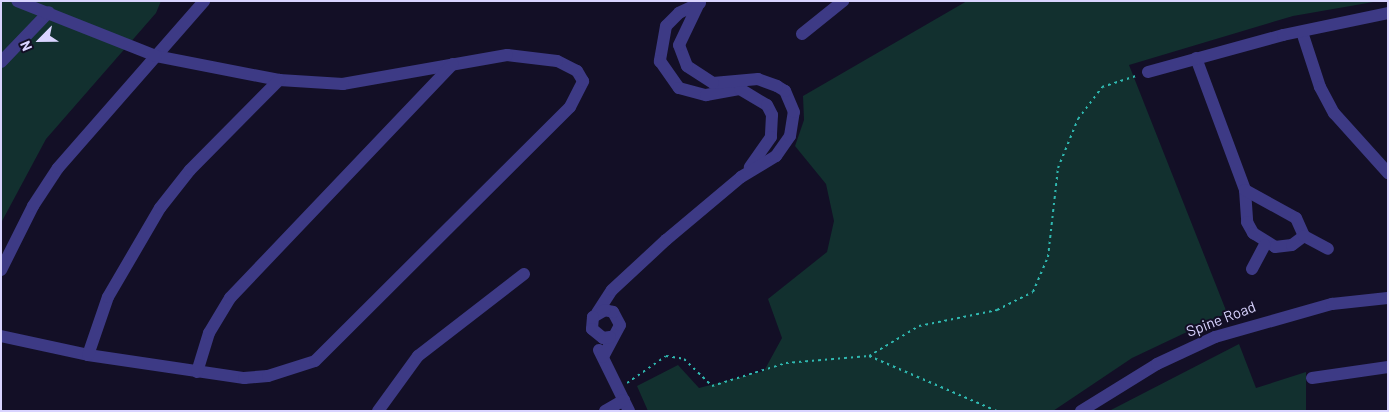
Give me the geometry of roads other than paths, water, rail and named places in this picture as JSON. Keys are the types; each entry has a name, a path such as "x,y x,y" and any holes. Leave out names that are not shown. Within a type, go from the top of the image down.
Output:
{"street":[{"path":"1,336 88,355 197,372 268,376 315,361 570,107 583,81 572,68 535,55 507,55 343,84 279,80 156,56 49,12 17,1"},
{"path":"1,270 33,206 58,168 204,1"},
{"path":"802,34 843,1"},
{"path":"701,2 679,13 666,26 660,61 679,88 706,95 740,89 767,105 773,125 768,147 742,176"},
{"path":"605,411 624,400 603,357 591,323 596,313 612,290 742,176 784,147 794,112 785,91 766,80 714,83 687,66 679,45 701,2"},
{"path":"1,62 49,12"},
{"path":"1148,72 1196,58 1388,13"},
{"path":"1302,32 1334,113 1388,172"},
{"path":"1196,58 1245,190 1247,222 1265,245"},
{"path":"197,372 209,333 230,298 453,64"},
{"path":"88,355 108,297 160,208 190,170 279,80"},
{"path":"1245,190 1296,218 1304,236 1328,249"},
{"path":"1265,245 1292,245 1304,236"},
{"path":"1252,269 1265,245"},
{"path":"378,411 418,356 524,274"},
{"path":"603,357 610,337 620,325 613,312 612,290"},
{"name":"Spine Road","path":"1081,411 1157,364 1215,337 1332,304 1388,298"},
{"path":"596,313 613,312"},
{"path":"596,334 610,337"},
{"path":"1312,378 1388,367"}]}
